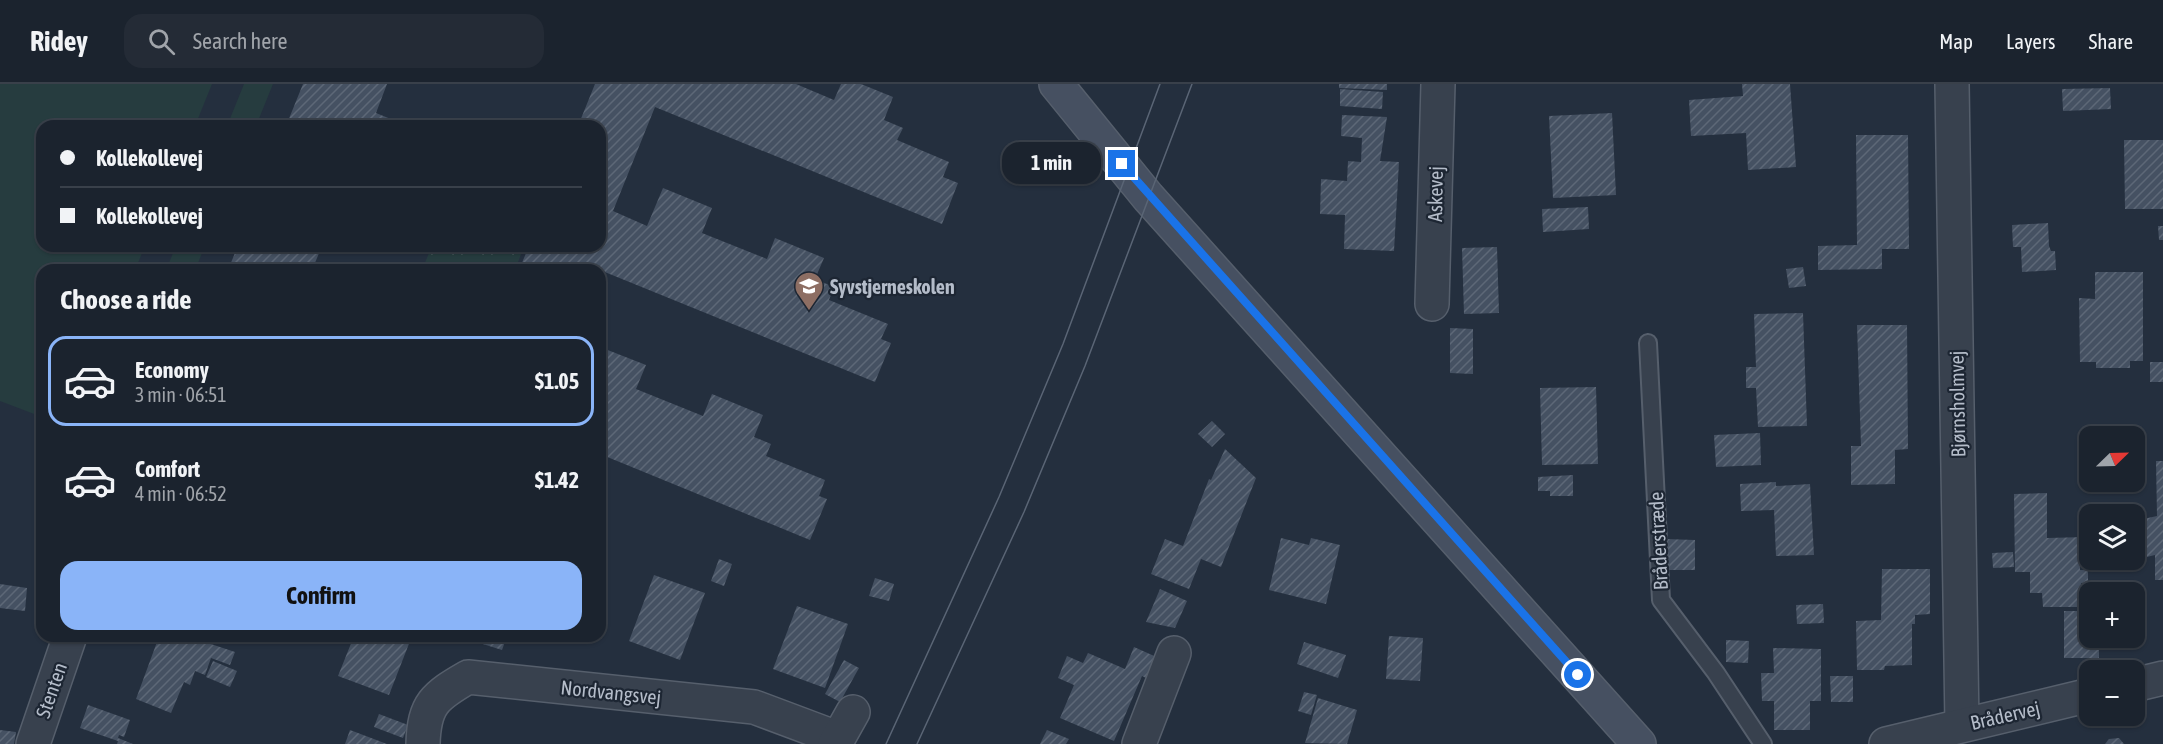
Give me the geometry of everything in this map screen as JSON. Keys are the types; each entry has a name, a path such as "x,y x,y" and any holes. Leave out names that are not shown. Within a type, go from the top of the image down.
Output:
{"street":[{"path":"1056,84 1148,197 1639,744"},
{"name":"Askevej","path":"1432,304 1438,84"},
{"name":"Bjørnsholmvej","path":"1952,84 1962,725"},
{"name":"Stenten","path":"33,744 68,642"},
{"path":"1139,744 1174,653"},
{"name":"Nordvangsvej","path":"423,744 424,720 439,693 468,676 754,707 842,731"},
{"path":"2145,682 2163,678"},
{"name":"Brådervej","path":"1886,744 2079,698"}],"lane":[{"name":"Bråderstræde","path":"1648,343 1661,600 1716,673 1763,744"}],"green space":[{"path":"0,84 212,84 197,120 36,120 36,252 142,252 138,264 36,264 36,415 0,401"},
{"path":"244,84 273,84 258,120 229,120"},
{"path":"174,252 202,252 198,264 168,264"},
{"path":"430,252 522,252 517,264 424,264"}],"building":[{"path":"303,84 387,84 376,113 393,120 288,120"},
{"path":"595,84 796,84 834,100 841,84 861,84 893,97 884,120 903,128 897,140 949,162 943,177 958,183 942,224 655,107 613,211 647,226 663,188 712,208 702,233 767,259 775,238 824,258 815,279 834,287 829,300 888,324 881,339 891,343 875,382 606,273 606,264 522,264 526,252 606,252 606,120 580,120"},
{"path":"1339,84 1387,84 1387,90 1339,88"},
{"path":"1742,84 1790,84 1796,167 1748,170 1746,133 1691,136 1689,100 1743,96"},
{"path":"2110,88 2111,109 2063,111 2062,89"},
{"path":"1340,89 1383,92 1382,109 1340,106"},
{"path":"1612,113 1616,195 1553,198 1549,116"},
{"path":"1342,115 1387,117 1380,161 1399,162 1394,251 1344,249 1345,215 1320,214 1321,179 1347,181 1348,161 1361,162 1362,138 1341,136"},
{"path":"1856,135 1908,135 1909,249 1882,249 1882,269 1818,270 1818,246 1857,245"},
{"path":"2124,140 2163,140 2163,209 2125,209"},
{"path":"1588,207 1589,229 1543,232 1542,209"},
{"path":"2048,223 2049,246 2051,251 2055,251 2056,270 2022,272 2021,247 2013,247 2012,225"},
{"path":"2158,226 2163,226 2163,240 2159,240"},
{"path":"1497,247 1499,313 1464,314 1462,248"},
{"path":"235,252 320,252 314,264 230,264"},
{"path":"1803,267 1806,286 1789,288 1786,269"},
{"path":"2095,272 2143,272 2143,361 2130,361 2130,368 2096,368 2096,362 2080,362 2079,298 2095,299"},
{"path":"1803,313 1807,426 1758,427 1756,388 1746,388 1746,367 1756,367 1754,314"},
{"path":"1857,325 1907,325 1908,449 1895,450 1895,484 1851,485 1851,446 1861,446"},
{"path":"1450,328 1473,329 1473,374 1450,373"},
{"path":"606,349 646,365 636,389 703,416 712,394 763,415 754,437 771,444 766,456 825,480 819,496 827,499 810,540 606,456"},
{"path":"2150,362 2163,362 2163,382 2150,382"},
{"path":"1596,387 1598,464 1542,465 1540,388"},
{"path":"1212,421 1225,434 1212,447 1198,434"},
{"path":"1760,433 1761,465 1716,467 1714,435"},
{"path":"1225,449 1256,478 1221,567 1201,559 1189,589 1151,574 1165,539 1183,546 1209,479 1211,480"},
{"path":"2156,461 2163,461 2163,580 2155,580 2155,555 2145,557 2145,519 2157,516"},
{"path":"2077,464 2079,464 2079,483 2078,483"},
{"path":"1573,475 1573,496 1550,496 1550,491 1538,491 1538,477"},
{"path":"1776,482 1776,486 1810,484 1814,555 1776,556 1774,510 1741,511 1740,484"},
{"path":"2047,493 2047,538 2079,537 2079,570 2088,570 2088,582 2079,582 2079,607 2043,607 2042,593 2030,593 2030,572 2015,572 2014,494"},
{"path":"1281,538 1309,545 1311,538 1340,545 1326,604 1269,590"},
{"path":"1666,539 1695,540 1695,570 1666,570"},
{"path":"2013,552 2014,567 1993,568 1992,553"},
{"path":"719,559 732,564 724,586 711,581"},
{"path":"1882,569 1930,569 1930,614 1915,615 1915,624 1912,624 1912,665 1885,666 1884,670 1857,670 1856,621 1881,620"},
{"path":"654,575 705,593 680,660 629,641"},
{"path":"875,578 894,584 889,601 869,596"},
{"path":"0,584 27,588 25,611 0,608"},
{"path":"1160,589 1187,601 1175,628 1146,622"},
{"path":"1823,604 1824,623 1797,624 1796,605"},
{"path":"797,606 848,624 825,688 773,669"},
{"path":"2064,611 2079,611 2079,648 2099,648 2099,658 2064,658"},
{"path":"1389,636 1423,638 1420,681 1386,679"},
{"path":"1726,640 1749,641 1748,663 1726,662"},
{"path":"157,642 205,642 235,652 230,665 211,658 205,675 195,671 190,685 184,682 171,713 136,699"},
{"path":"352,642 410,642 389,695 338,676"},
{"path":"476,642 505,642 502,650"},
{"path":"1304,642 1346,655 1338,678 1297,664"},
{"path":"1134,647 1161,659 1152,681 1142,676 1114,741 1060,718 1074,685 1058,678 1067,656 1083,663 1088,653 1125,669"},
{"path":"1773,648 1821,649 1821,701 1810,701 1810,730 1774,730 1774,701 1762,701 1761,673 1774,673"},
{"path":"844,660 859,668 840,702 825,694"},
{"path":"213,661 237,671 230,687 206,677"},
{"path":"1830,676 1853,676 1853,702 1831,702"},
{"path":"1304,692 1317,695 1311,715 1298,711"},
{"path":"1318,698 1357,710 1347,744 1305,743"},
{"path":"88,705 130,720 124,737 119,735 118,738 133,744 117,744 118,741 80,728"},
{"path":"379,714 408,725 403,738 374,727"},
{"path":"0,730 16,732 14,744 0,744"},
{"path":"350,730 387,744 345,744"},
{"path":"1047,730 1069,739 1066,744 1040,744"},
{"path":"2119,738 2124,744 2105,744 2109,739"}],"tram line":[{"path":"886,744 999,497 1063,344 1160,84"},
{"path":"917,744 1024,512 1085,366 1192,84"}],"place":[{"name":"Syvstjerneskolen","path":"809,312"}],"route":[{"path":"1122,164 1148,197 1578,675"}]}
